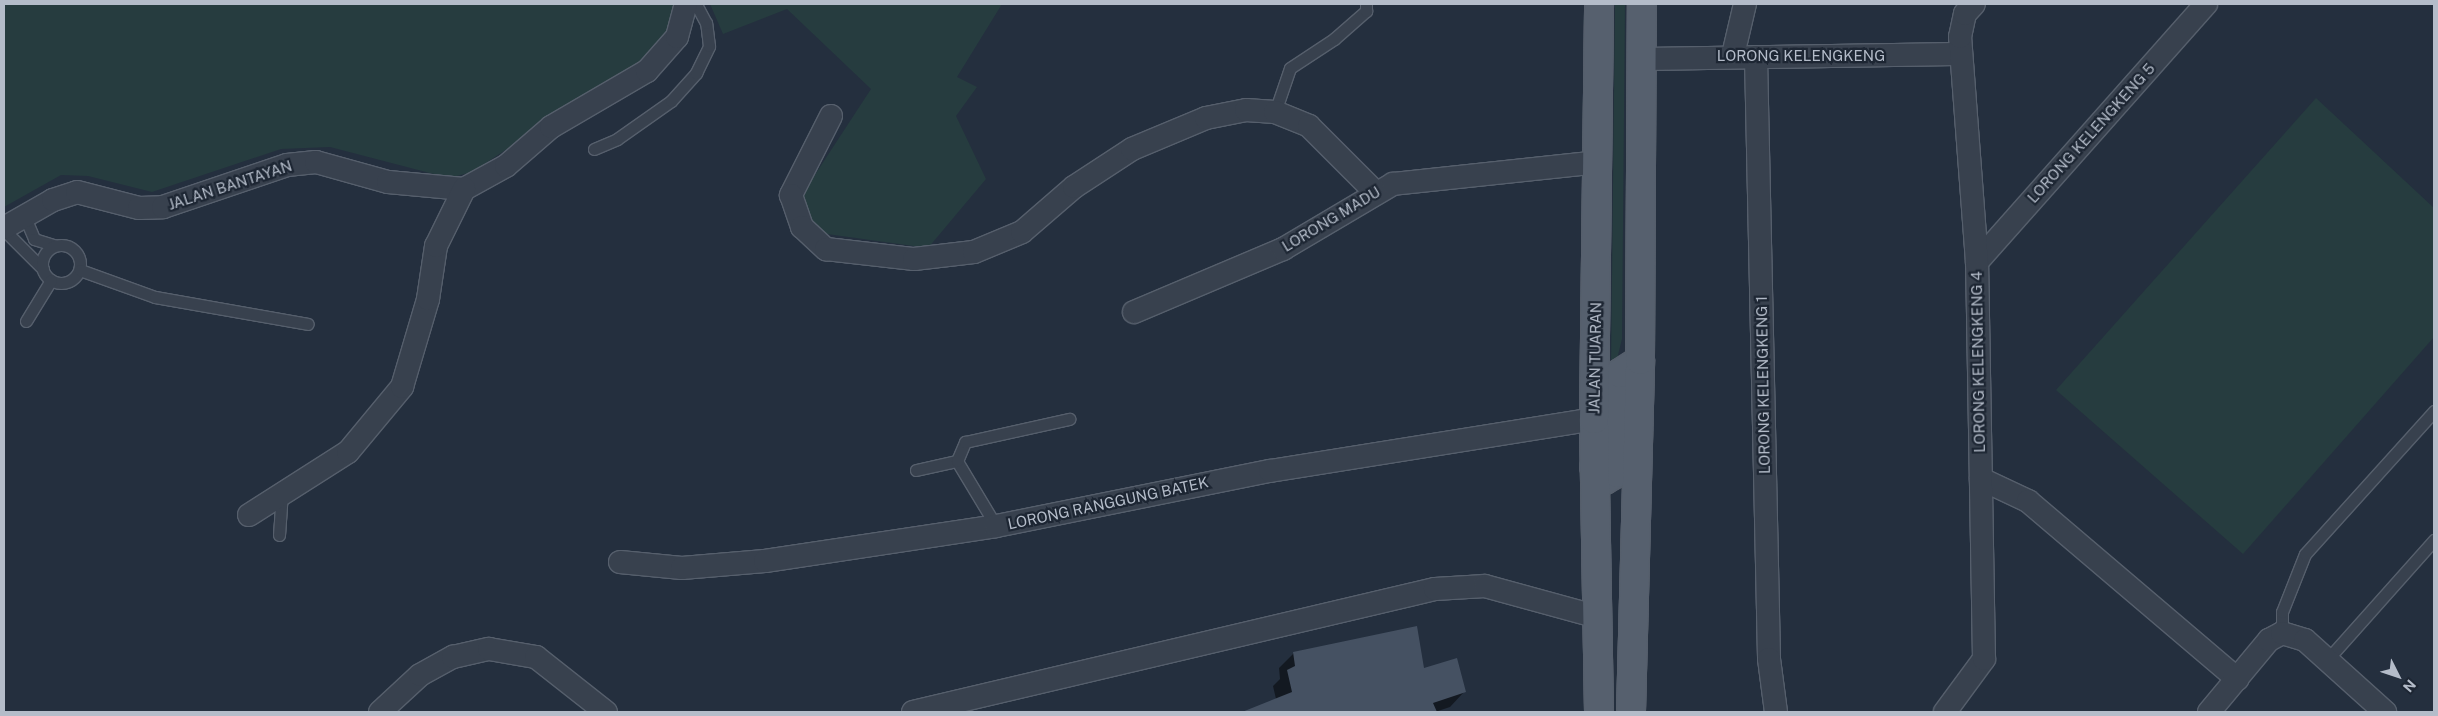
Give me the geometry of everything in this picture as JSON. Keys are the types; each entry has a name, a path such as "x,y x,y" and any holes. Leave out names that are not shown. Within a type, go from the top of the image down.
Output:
{"main road":[{"name":"JALAN TUARAN","path":"1599,4 1594,419 1599,712"},
{"path":"1631,712 1640,360 1642,4"},
{"path":"1594,467 1605,480 1617,473 1620,372 1640,360"}],"street":[{"path":"249,515 282,496 348,452 402,386 428,299 436,246 464,190 506,166 551,127 647,71 677,37 686,4"},
{"path":"1733,55 1745,4"},
{"name":"LORONG KELENGKENG 4","path":"1945,712 1984,659 1977,262 1960,54 1965,14 1974,4"},
{"name":"LORONG KELENGKENG 5","path":"1977,262 2206,4"},
{"name":"LORONG KELENGKENG","path":"1641,60 1733,55 1756,57 1960,54"},
{"name":"LORONG KELENGKENG 1","path":"1756,57 1769,659 1776,712"},
{"path":"831,116 791,195 802,227 826,249 914,259 974,252 1022,232 1074,187 1132,149 1206,118 1246,110 1275,112 1309,126 1374,191"},
{"name":"JALAN BANTAYAN","path":"4,229 24,214 77,192 139,208 164,207 287,165 316,162 388,182 464,190"},
{"name":"LORONG MADU","path":"1134,312 1283,249 1361,204 1374,191 1393,184 1598,162"},
{"name":"LORONG RANGGUNG BATEK","path":"620,562 682,568 755,562 996,526 1261,473 1594,419"},
{"path":"1981,479 2028,501 2237,680"},
{"path":"913,712 1435,589 1485,586 1598,618"},
{"path":"2209,712 2269,640 2282,633 2305,640 2385,712"},
{"path":"380,712 420,676 453,657 489,649 536,658 606,712"}],"lane":[{"path":"594,149 617,139 670,101 696,73 709,46 706,23 696,4"},
{"path":"1275,112 1290,68 1334,39 1366,11 1366,4"},
{"path":"24,214 34,239 54,245 71,246 77,252 80,270"},
{"path":"4,229 43,269 51,280 68,282 80,270"},
{"path":"43,269 44,256 54,245"},
{"path":"80,270 155,297 308,324"},
{"path":"26,321 51,280"},
{"path":"2282,633 2282,612 2305,554 2434,411"},
{"path":"957,461 965,442 1069,419"},
{"path":"916,470 957,461"},
{"path":"957,461 996,526"},
{"path":"279,535 282,496"},
{"path":"2327,660 2434,540"}],"green space":[{"path":"4,4 674,4 669,28 638,63 472,172 449,178 330,147 281,149 152,192 88,176 61,175 4,207"},
{"path":"710,4 1002,4 957,77 977,87 956,116 986,179 928,248 827,234 807,219 803,193 871,89 787,9 723,34"},
{"path":"1615,4 1625,4 1622,339 1615,367 1610,460"},
{"path":"2316,98 2434,208 2434,337 2243,554 2056,390"}],"building":[{"path":"1417,626 1424,668 1457,658 1466,692 1433,703 1437,712 1242,712 1292,692 1287,670 1295,666 1293,652"}]}
